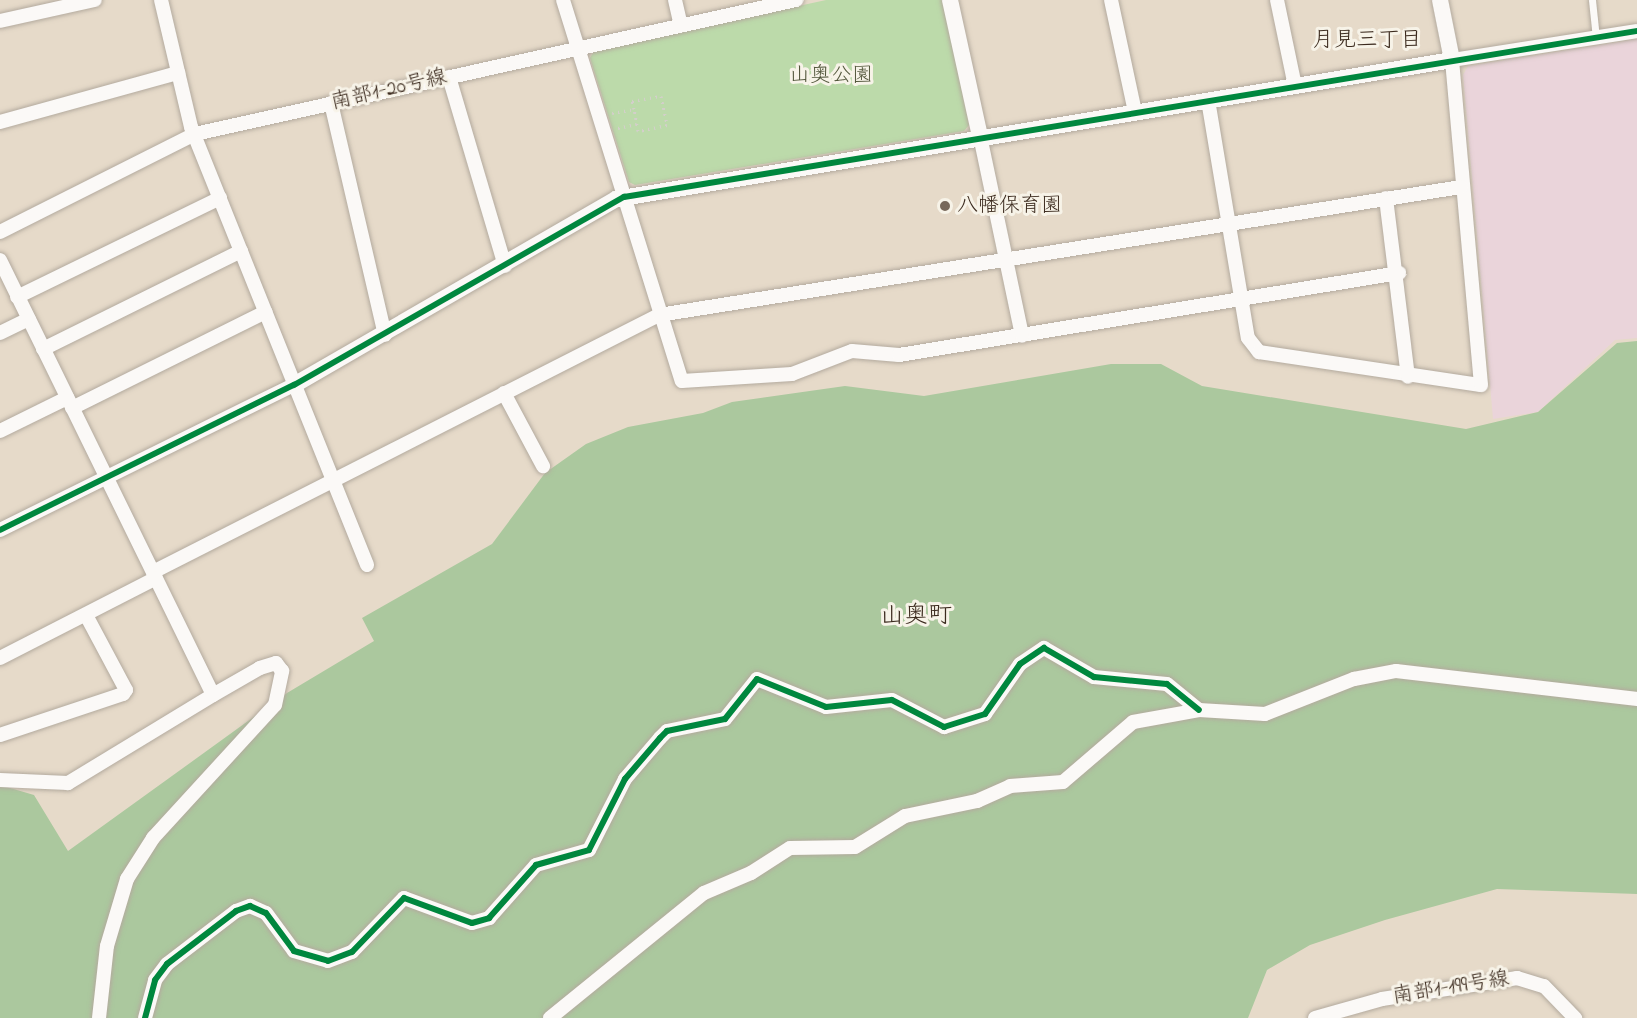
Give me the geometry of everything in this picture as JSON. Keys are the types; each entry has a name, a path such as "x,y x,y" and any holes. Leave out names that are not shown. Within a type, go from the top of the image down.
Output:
{"street":[{"path":"0,21 95,0"},
{"path":"161,0 177,72 195,134 367,565"},
{"path":"563,0 682,381 792,374 852,351 899,355 1022,336 1239,297 1399,273"},
{"path":"675,0 681,25"},
{"name":"南部1-20号線","path":"0,232 195,134 681,25 763,4 796,0"},
{"path":"950,0 1022,336"},
{"path":"1111,0 1135,112"},
{"path":"1277,0 1296,86"},
{"path":"1208,100 1239,297 1248,338 1259,352 1480,385 1461,187 1452,60 1440,0"},
{"path":"0,531 294,385 624,197 980,136 1637,32"},
{"path":"0,122 177,72"},
{"path":"449,77 505,266"},
{"path":"332,104 385,335"},
{"path":"0,658 86,615 154,575 332,482 660,315 1461,187"},
{"path":"17,297 220,198"},
{"path":"1386,198 1399,273 1408,376"},
{"path":"43,349 242,250"},
{"path":"0,261 213,695"},
{"path":"0,431 69,403 265,312"},
{"path":"0,333 29,319"},
{"path":"504,393 543,466"},
{"path":"0,735 123,694 126,690 86,615"},
{"path":"145,1018 155,980 168,964 236,911 250,906 266,913 294,951 328,961 352,952 404,898 472,923 489,918 536,865 589,850 625,780 667,731 725,719 757,679 826,707 892,700 944,727 985,714 1020,664 1044,648 1094,677 1167,684 1199,710"},
{"path":"0,780 68,783 260,668 276,663 282,671 283,686 275,705 153,838 127,879 107,946 99,1018"},
{"path":"550,1018 704,893 752,873 790,848 855,847 905,816 977,801 1010,786 1063,782 1084,769 1122,726 1199,710 1265,714 1354,679 1396,671 1637,699"},
{"name":"南部1-199号線","path":"1315,1018 1392,997 1517,978 1544,986 1575,1018"}],"lane":[{"path":"1592,0 1596,38"}],"path":[{"path":"661,96 667,125 638,131 634,109 632,101 661,96"},
{"path":"599,116 634,109"},
{"path":"604,131 637,124"}],"shaded area":[{"path":"1637,39 1637,338 1615,340 1538,412 1493,419 1463,75 1468,66"}],"green space":[{"name":"山奥公園","path":"826,0 943,0 969,125 964,131 635,185 629,182 590,58 594,51"},
{"path":"1637,341 1637,894 1497,889 1385,920 1310,945 1267,970 1248,1018 0,1018 0,785 34,795 68,851 287,693 374,641 362,618 492,544 545,473 586,444 628,427 703,413 732,402 845,386 924,396 1111,364 1161,364 1202,386 1466,429 1538,412 1617,343"}],"cycle path":[{"path":"0,530 294,385 624,197 1637,31"},
{"path":"145,1018 155,980 167,964 236,911 250,906 266,913 294,951 328,961 352,952 404,898 472,923 489,918 536,865 589,850 625,779 667,731 725,719 757,679 826,707 892,700 944,727 985,714 1020,664 1044,648 1094,677 1167,684 1199,710"}],"place":[{"name":"八幡保育園","path":"945,206"}],"district":[{"name":"月見三丁目","path":"1367,42"},
{"name":"山奥町","path":"916,617"}]}
